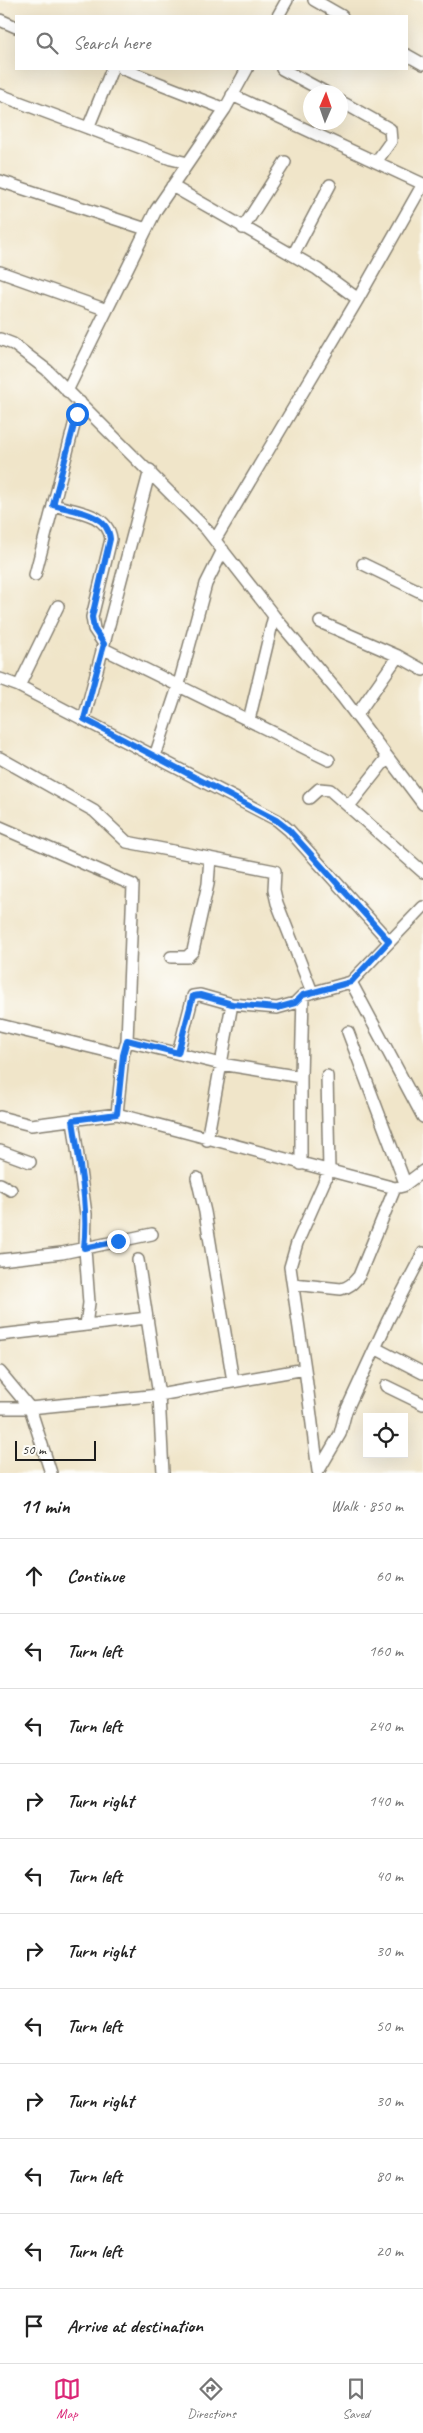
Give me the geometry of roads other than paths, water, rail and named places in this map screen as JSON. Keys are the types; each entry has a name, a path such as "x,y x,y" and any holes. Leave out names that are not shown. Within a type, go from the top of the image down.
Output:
{"street":[{"path":"279,15 287,0"},
{"path":"314,0 340,15"},
{"path":"0,20 15,27"},
{"path":"408,55 423,64"},
{"path":"88,128 112,70"},
{"path":"126,70 225,109"},
{"path":"67,391 156,210 225,109 246,70"},
{"path":"284,70 312,85"},
{"path":"0,95 171,159 188,163"},
{"path":"215,540 358,300 423,184 232,95"},
{"path":"348,105 390,129 391,141 376,162"},
{"path":"243,228 285,162"},
{"path":"0,181 146,229"},
{"path":"292,255 330,185"},
{"path":"172,186 243,228 317,268 358,300"},
{"path":"0,272 107,310"},
{"path":"0,339 13,344 32,356 150,470 215,540 356,716 423,804"},
{"path":"35,575 80,402"},
{"path":"84,719 150,470"},
{"path":"53,505 100,519 110,530 110,539 92,617 94,629 103,646 329,760"},
{"path":"155,756 179,684 206,584 223,550"},
{"path":"362,564 423,593"},
{"path":"19,686 58,606"},
{"path":"249,720 274,616"},
{"path":"320,622 398,656 423,670"},
{"path":"356,716 398,656"},
{"path":"0,679 19,686 155,756 260,811 289,830 389,941"},
{"path":"0,758 94,811 127,842 275,871 274,890 277,903 308,994 301,1077 301,1164"},
{"path":"349,806 387,758"},
{"path":"309,798 314,791 325,788 349,806 423,872"},
{"path":"0,827 133,885 127,1040 123,1055 117,1114"},
{"path":"171,957 187,957 193,951 207,890 210,858"},
{"path":"178,1053 193,996 200,995 232,1004 277,1008 295,1003 308,994 351,982 423,907"},
{"path":"351,982 423,1117"},
{"path":"207,1140 232,1004"},
{"path":"0,1025 123,1055"},
{"path":"348,1032 400,1185"},
{"path":"127,1040 221,1064 301,1077"},
{"path":"318,1472 290,1267 292,1258 329,1171 327,1076"},
{"path":"0,1117 31,1125 117,1114 301,1164 400,1185"},
{"path":"73,1120 85,1200 86,1228 84,1248 89,1283 86,1325"},
{"path":"0,1151 30,1162"},
{"path":"293,1284 341,1289 348,1288 359,1276 400,1185 423,1171"},
{"path":"197,1178 205,1212 233,1382"},
{"path":"0,1184 12,1190"},
{"path":"0,1260 84,1248 152,1234"},
{"path":"318,1472 340,1434 346,1411 375,1348 423,1253"},
{"path":"138,1260 159,1395 163,1473"},
{"path":"0,1335 147,1318"},
{"path":"375,1348 423,1373"},
{"path":"0,1408 30,1408 159,1395 305,1369"},
{"path":"0,1372 30,1408 51,1473"},
{"path":"386,1386 423,1404"}]}
